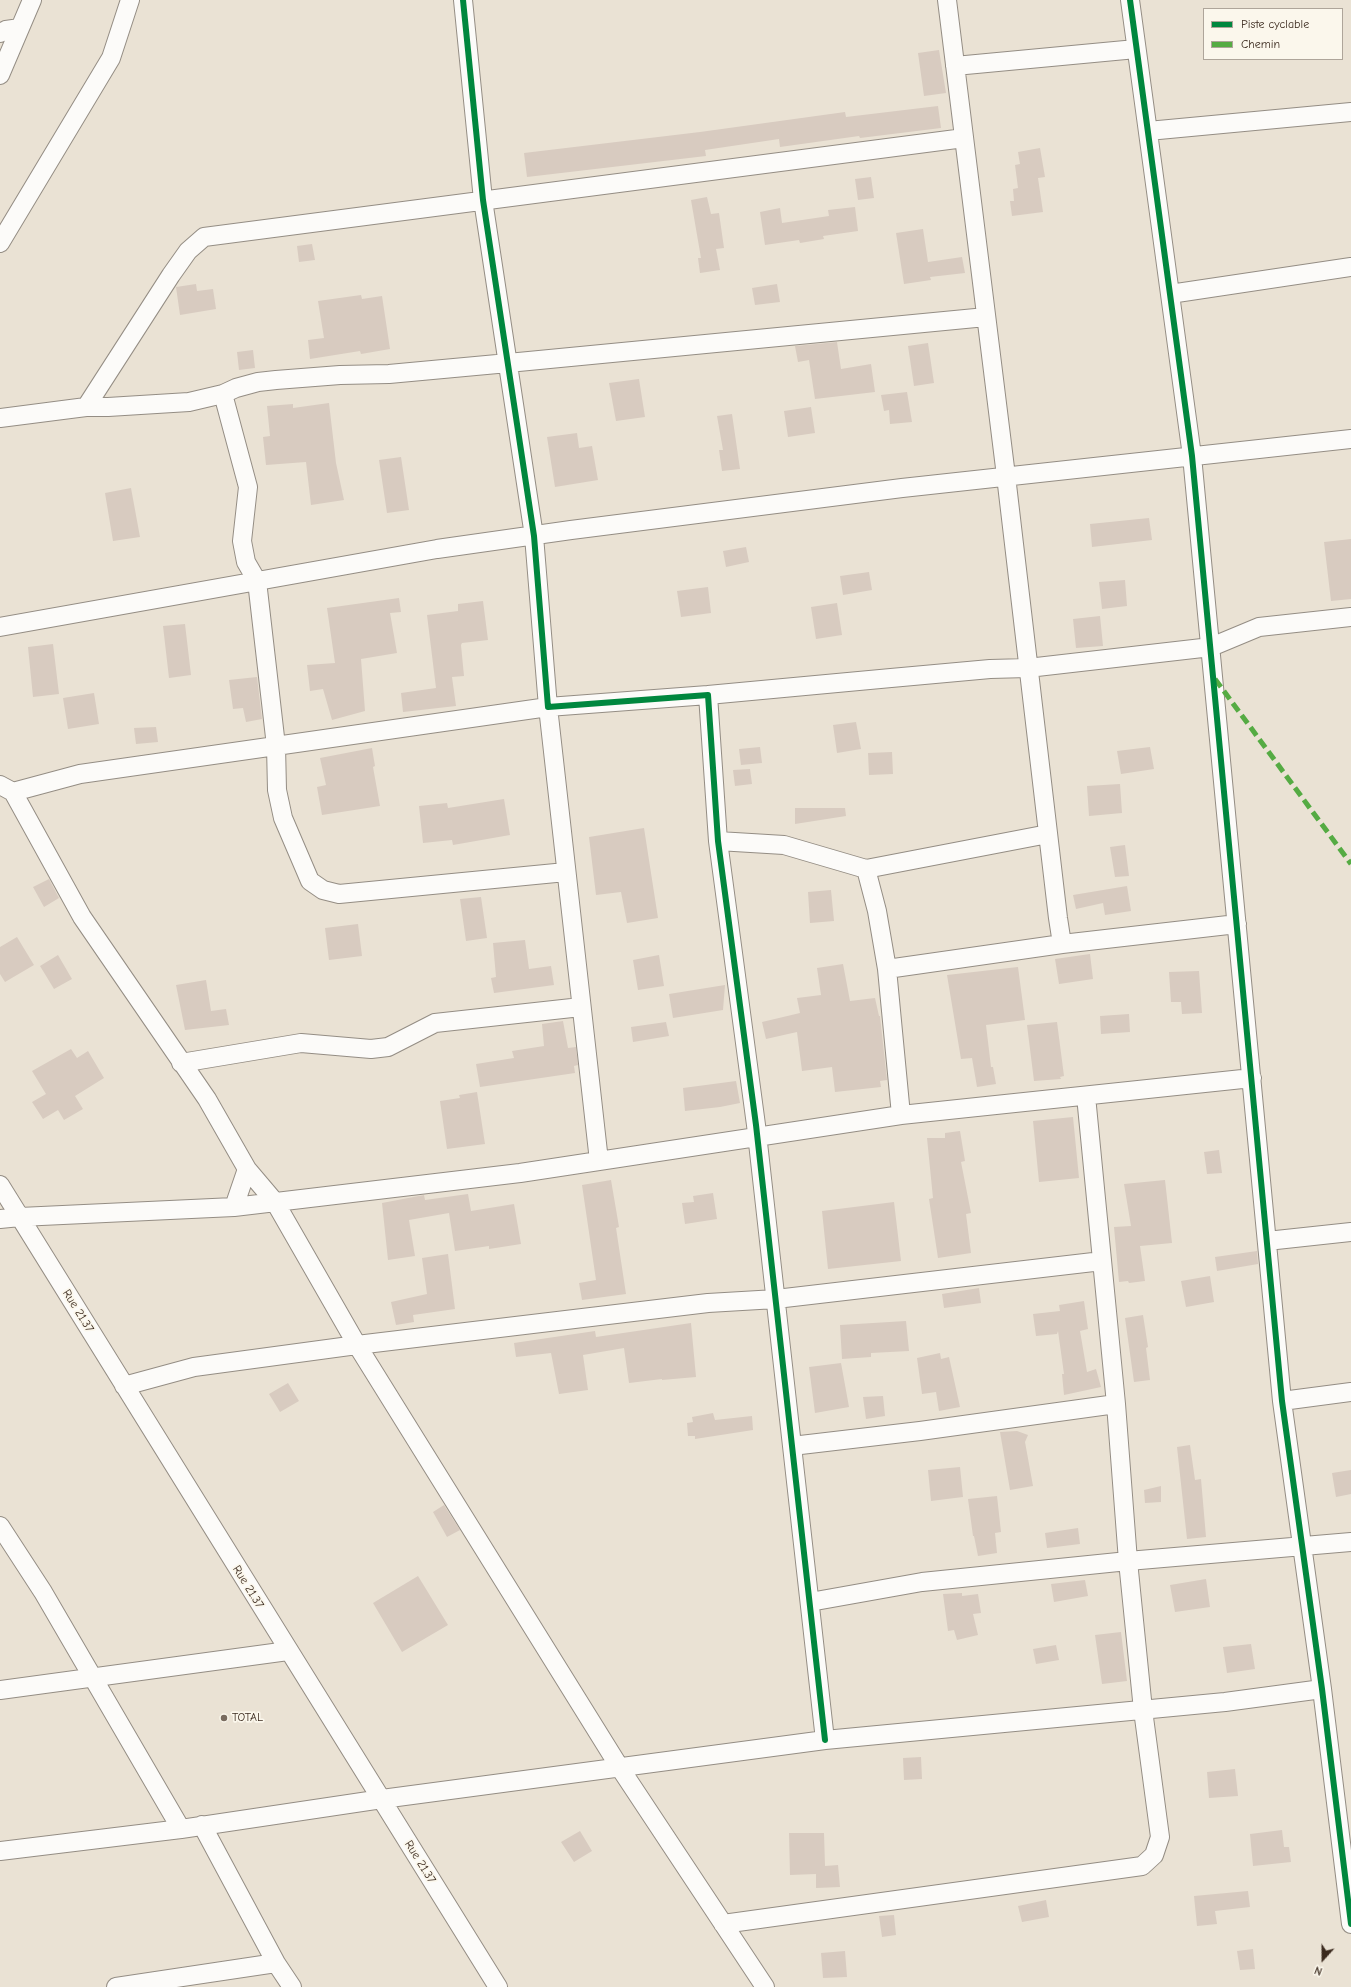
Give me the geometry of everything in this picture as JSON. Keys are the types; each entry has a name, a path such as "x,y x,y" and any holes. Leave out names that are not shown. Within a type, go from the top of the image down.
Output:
{"street":[{"path":"0,75 32,0"},
{"path":"0,243 111,58 130,0"},
{"path":"122,25 137,0"},
{"path":"463,0 484,200 534,536 548,707 598,1161"},
{"path":"947,0 1062,944"},
{"path":"1130,0 1192,456 1282,1401 1301,1547 1322,1689 1351,1924"},
{"path":"0,33 6,30 20,28"},
{"path":"956,66 1136,49"},
{"path":"1148,131 1351,112"},
{"path":"86,407 171,275 188,251 204,237 964,138"},
{"path":"1170,294 1351,267"},
{"path":"0,418 86,407 189,402 223,394 252,384 276,380 340,375 389,374 986,317"},
{"path":"223,394 248,487 242,541 246,562 257,581 276,746 277,790 283,818 310,881 323,890 339,894 566,872"},
{"path":"0,627 437,549 571,530 1006,476 1351,439"},
{"path":"765,1987 620,1768 357,1345 275,1202 247,1169 207,1099 82,917 6,789 80,774 548,707 708,695 906,676 1028,668 1211,647 1259,627 1351,617"},
{"path":"708,695 718,841 757,1138 825,1740"},
{"path":"718,841 784,845 866,869 1048,834"},
{"path":"866,869 877,911 887,969 901,1115"},
{"path":"887,969 1062,944 1237,924"},
{"path":"181,1063 301,1043 371,1049 388,1047 435,1023 581,1007"},
{"path":"0,1219 234,1207 520,1173 901,1115 1252,1078"},
{"path":"723,1924 1142,1866 1154,1855 1160,1837 1143,1710 1128,1560 1116,1404 1086,1096"},
{"path":"234,1207 247,1169"},
{"name":"Rue 21.37","path":"0,1186 288,1651 382,1798 498,1987"},
{"path":"1267,1241 1351,1232"},
{"path":"124,1386 194,1367 357,1345 708,1303 776,1299 1102,1261"},
{"path":"1282,1401 1351,1392"},
{"path":"792,1446 920,1431 1116,1404"},
{"path":"0,1526 43,1592 181,1829"},
{"path":"810,1602 922,1582 1128,1560 1351,1542"},
{"path":"0,1690 288,1651"},
{"path":"0,1851 181,1829 382,1798 825,1740 1225,1702 1322,1689"},
{"path":"202,1825 276,1963 292,1987"},
{"path":"116,1987 276,1963"}],"building":[{"path":"939,50 946,93 924,96 918,53"},
{"path":"938,106 941,128 860,138 859,136 780,147 779,139 705,150 706,156 527,177 524,153 700,132 845,112 846,117"},
{"path":"1040,148 1045,177 1038,178 1043,212 1012,216 1010,201 1014,201 1013,189 1018,188 1015,165 1020,164 1018,152"},
{"path":"871,177 874,198 858,200 855,179"},
{"path":"707,197 711,214 719,213 724,248 716,249 720,270 700,273 698,258 701,258 691,200"},
{"path":"855,207 858,231 823,236 824,239 800,243 799,240 765,245 760,212 780,208 782,223 829,216 828,210"},
{"path":"923,229 928,262 962,257 965,273 930,277 931,280 904,284 896,233"},
{"path":"312,244 315,260 299,262 297,246"},
{"path":"196,284 197,291 213,289 216,309 180,315 176,287"},
{"path":"777,284 780,302 755,305 752,288"},
{"path":"361,295 362,299 382,296 390,349 361,354 360,351 310,359 308,340 324,338 318,301"},
{"path":"837,342 841,369 871,364 875,392 815,399 809,360 798,362 795,346"},
{"path":"928,343 934,383 914,386 908,346"},
{"path":"253,350 255,368 239,370 237,352"},
{"path":"639,379 645,417 616,421 609,383"},
{"path":"907,392 912,422 890,424 889,410 884,411 881,395"},
{"path":"329,403 336,463 344,500 311,505 306,462 266,465 263,437 270,436 267,406 293,404 293,408"},
{"path":"811,407 815,433 788,437 784,411"},
{"path":"732,414 740,469 722,471 719,450 723,450 717,416"},
{"path":"577,433 579,448 592,446 598,480 555,487 547,437"},
{"path":"401,457 409,510 387,513 379,460"},
{"path":"131,488 140,537 113,541 105,493"},
{"path":"1149,518 1152,540 1092,547 1090,524"},
{"path":"1351,539 1351,599 1331,601 1324,542"},
{"path":"746,547 749,562 726,567 723,551"},
{"path":"869,572 872,590 843,595 840,576"},
{"path":"1125,580 1127,606 1102,609 1099,582"},
{"path":"708,587 711,613 681,617 677,591"},
{"path":"399,598 401,612 390,613 397,653 361,659 365,711 332,720 323,689 310,691 307,665 335,663 327,608"},
{"path":"483,601 488,640 462,643 461,645 464,676 452,677 456,706 403,712 401,693 436,688 427,615 458,611 458,604"},
{"path":"837,603 842,635 816,639 811,607"},
{"path":"1100,616 1103,646 1076,648 1073,619"},
{"path":"185,624 191,675 169,678 163,626"},
{"path":"53,644 59,694 33,697 28,647"},
{"path":"257,677 262,719 246,722 243,708 233,709 229,680"},
{"path":"94,693 99,724 68,729 63,698"},
{"path":"856,722 861,749 837,753 833,725"},
{"path":"156,727 158,742 136,744 134,728"},
{"path":"760,747 762,763 741,765 739,749"},
{"path":"1150,747 1154,769 1121,774 1117,751"},
{"path":"372,748 375,766 373,767 380,806 322,815 317,787 326,785 320,758"},
{"path":"892,752 893,774 869,775 868,753"},
{"path":"750,769 752,784 735,786 733,770"},
{"path":"1120,784 1122,813 1089,816 1087,786"},
{"path":"504,799 510,835 453,845 452,840 423,843 419,806 447,803 448,808"},
{"path":"795,808 845,808 846,816 795,824"},
{"path":"644,828 658,918 627,923 621,892 596,895 589,837"},
{"path":"1125,845 1129,876 1115,877 1110,847"},
{"path":"49,879 59,898 44,907 33,887"},
{"path":"1127,886 1131,911 1105,915 1103,903 1076,909 1073,895"},
{"path":"831,890 834,921 810,923 808,892"},
{"path":"481,897 487,938 466,941 460,899"},
{"path":"358,924 362,956 329,960 325,928"},
{"path":"17,937 34,965 5,982 0,974 0,947"},
{"path":"525,940 529,969 551,966 554,985 494,993 491,978 496,977 493,943"},
{"path":"1090,954 1093,979 1059,984 1055,959"},
{"path":"58,955 72,979 54,989 40,966"},
{"path":"659,955 664,986 638,990 633,960"},
{"path":"843,964 850,1001 875,998 880,1016 887,1080 880,1081 881,1087 835,1092 832,1067 802,1071 797,1032 766,1039 762,1022 800,1013 797,998 821,995 817,968"},
{"path":"1018,967 1025,1020 986,1025 991,1067 993,1067 996,1084 977,1087 972,1058 961,1059 947,975"},
{"path":"1199,971 1202,1013 1182,1014 1181,1002 1171,1002 1169,972"},
{"path":"206,980 211,1011 226,1009 229,1025 185,1030 176,985"},
{"path":"725,985 723,1010 673,1018 669,994"},
{"path":"1129,1014 1130,1032 1101,1034 1100,1016"},
{"path":"563,1021 568,1048 576,1047 578,1065 574,1066 575,1073 480,1087 476,1064 514,1058 512,1051 544,1046 542,1024"},
{"path":"666,1022 669,1036 633,1042 631,1027"},
{"path":"1057,1022 1064,1076 1060,1077 1061,1079 1034,1081 1027,1025"},
{"path":"71,1049 77,1058 88,1051 104,1078 75,1096 83,1109 64,1120 58,1110 43,1119 32,1102 46,1094 32,1071"},
{"path":"736,1081 740,1103 685,1111 683,1088"},
{"path":"477,1092 485,1144 447,1149 440,1101 460,1098 459,1095"},
{"path":"1073,1117 1079,1178 1039,1182 1033,1121"},
{"path":"960,1131 965,1161 961,1162 971,1213 966,1214 971,1253 938,1258 929,1199 933,1198 927,1138 945,1138 945,1133"},
{"path":"1219,1150 1222,1173 1207,1174 1204,1152"},
{"path":"611,1180 619,1227 616,1228 626,1294 582,1300 579,1283 596,1280 582,1185"},
{"path":"1165,1180 1172,1243 1140,1246 1145,1281 1129,1283 1128,1281 1119,1282 1114,1227 1131,1226 1124,1184"},
{"path":"713,1193 717,1219 685,1224 682,1203 694,1202 693,1196"},
{"path":"468,1194 471,1211 514,1204 521,1244 489,1249 489,1246 455,1251 449,1213 409,1220 415,1256 388,1260 382,1203 424,1195 425,1200"},
{"path":"894,1202 901,1261 828,1269 822,1211"},
{"path":"1257,1251 1258,1264 1217,1271 1215,1257"},
{"path":"448,1254 455,1309 413,1315 414,1322 396,1325 391,1302 427,1294 422,1258"},
{"path":"1210,1276 1214,1302 1186,1307 1181,1281"},
{"path":"979,1288 981,1303 944,1308 942,1294"},
{"path":"1084,1301 1088,1329 1080,1331 1087,1372 1096,1369 1101,1387 1064,1395 1062,1374 1064,1374 1058,1331 1057,1334 1036,1336 1033,1314 1060,1311 1059,1305"},
{"path":"1143,1315 1148,1347 1146,1348 1150,1380 1134,1382 1125,1318"},
{"path":"906,1321 909,1351 871,1353 871,1357 842,1359 840,1325"},
{"path":"691,1323 696,1377 629,1383 624,1348 583,1355 588,1390 559,1394 551,1353 516,1357 514,1343 595,1331 596,1337"},
{"path":"940,1353 941,1359 949,1357 960,1407 939,1411 936,1392 922,1394 917,1358"},
{"path":"841,1363 849,1407 815,1413 809,1367"},
{"path":"288,1383 299,1401 280,1412 269,1394"},
{"path":"883,1396 885,1416 866,1419 863,1397"},
{"path":"713,1413 715,1420 752,1416 753,1430 695,1439 695,1436 688,1436 687,1423 693,1422 692,1417"},
{"path":"1017,1431 1028,1435 1025,1442 1033,1486 1010,1490 1000,1432"},
{"path":"1190,1445 1195,1480 1201,1479 1206,1537 1187,1539 1177,1447"},
{"path":"960,1467 963,1497 931,1501 928,1470"},
{"path":"1351,1470 1351,1494 1336,1497 1332,1473"},
{"path":"1161,1486 1161,1502 1145,1503 1144,1490"},
{"path":"997,1496 1001,1532 995,1533 997,1553 978,1556 973,1536 968,1499"},
{"path":"444,1505 460,1530 447,1537 433,1512"},
{"path":"1078,1528 1080,1544 1047,1548 1045,1533"},
{"path":"418,1576 448,1625 402,1652 373,1603"},
{"path":"1206,1579 1210,1607 1175,1612 1170,1585"},
{"path":"1085,1580 1088,1596 1054,1602 1051,1584"},
{"path":"962,1593 962,1596 978,1594 981,1613 973,1614 978,1635 957,1640 954,1630 948,1631 943,1594"},
{"path":"1121,1632 1127,1681 1102,1684 1095,1635"},
{"path":"1251,1644 1255,1669 1227,1673 1223,1647"},
{"path":"1056,1645 1059,1660 1036,1664 1033,1649"},
{"path":"921,1757 922,1779 904,1780 903,1758"},
{"path":"1235,1769 1238,1796 1209,1798 1207,1772"},
{"path":"1282,1830 1284,1847 1289,1847 1291,1862 1253,1866 1250,1834"},
{"path":"580,1831 592,1851 574,1862 561,1842"},
{"path":"789,1833 824,1833 825,1866 838,1865 840,1887 816,1888 816,1874 790,1875"},
{"path":"1248,1891 1250,1907 1215,1911 1217,1924 1197,1926 1194,1896"},
{"path":"1046,1900 1049,1917 1022,1922 1018,1906"},
{"path":"894,1915 896,1935 882,1937 879,1916"},
{"path":"1253,1949 1255,1969 1240,1970 1237,1951"},
{"path":"845,1951 847,1977 823,1978 821,1953"}],"marked path":[{"path":"1215,679 1351,864"}],"cycle path":[{"path":"463,0 483,200 534,536 548,707 708,695 718,841 756,1125 825,1740"},
{"path":"1130,0 1192,456 1282,1401 1322,1689 1351,1924"}],"place":[{"name":"TOTAL","path":"224,1718"}]}
